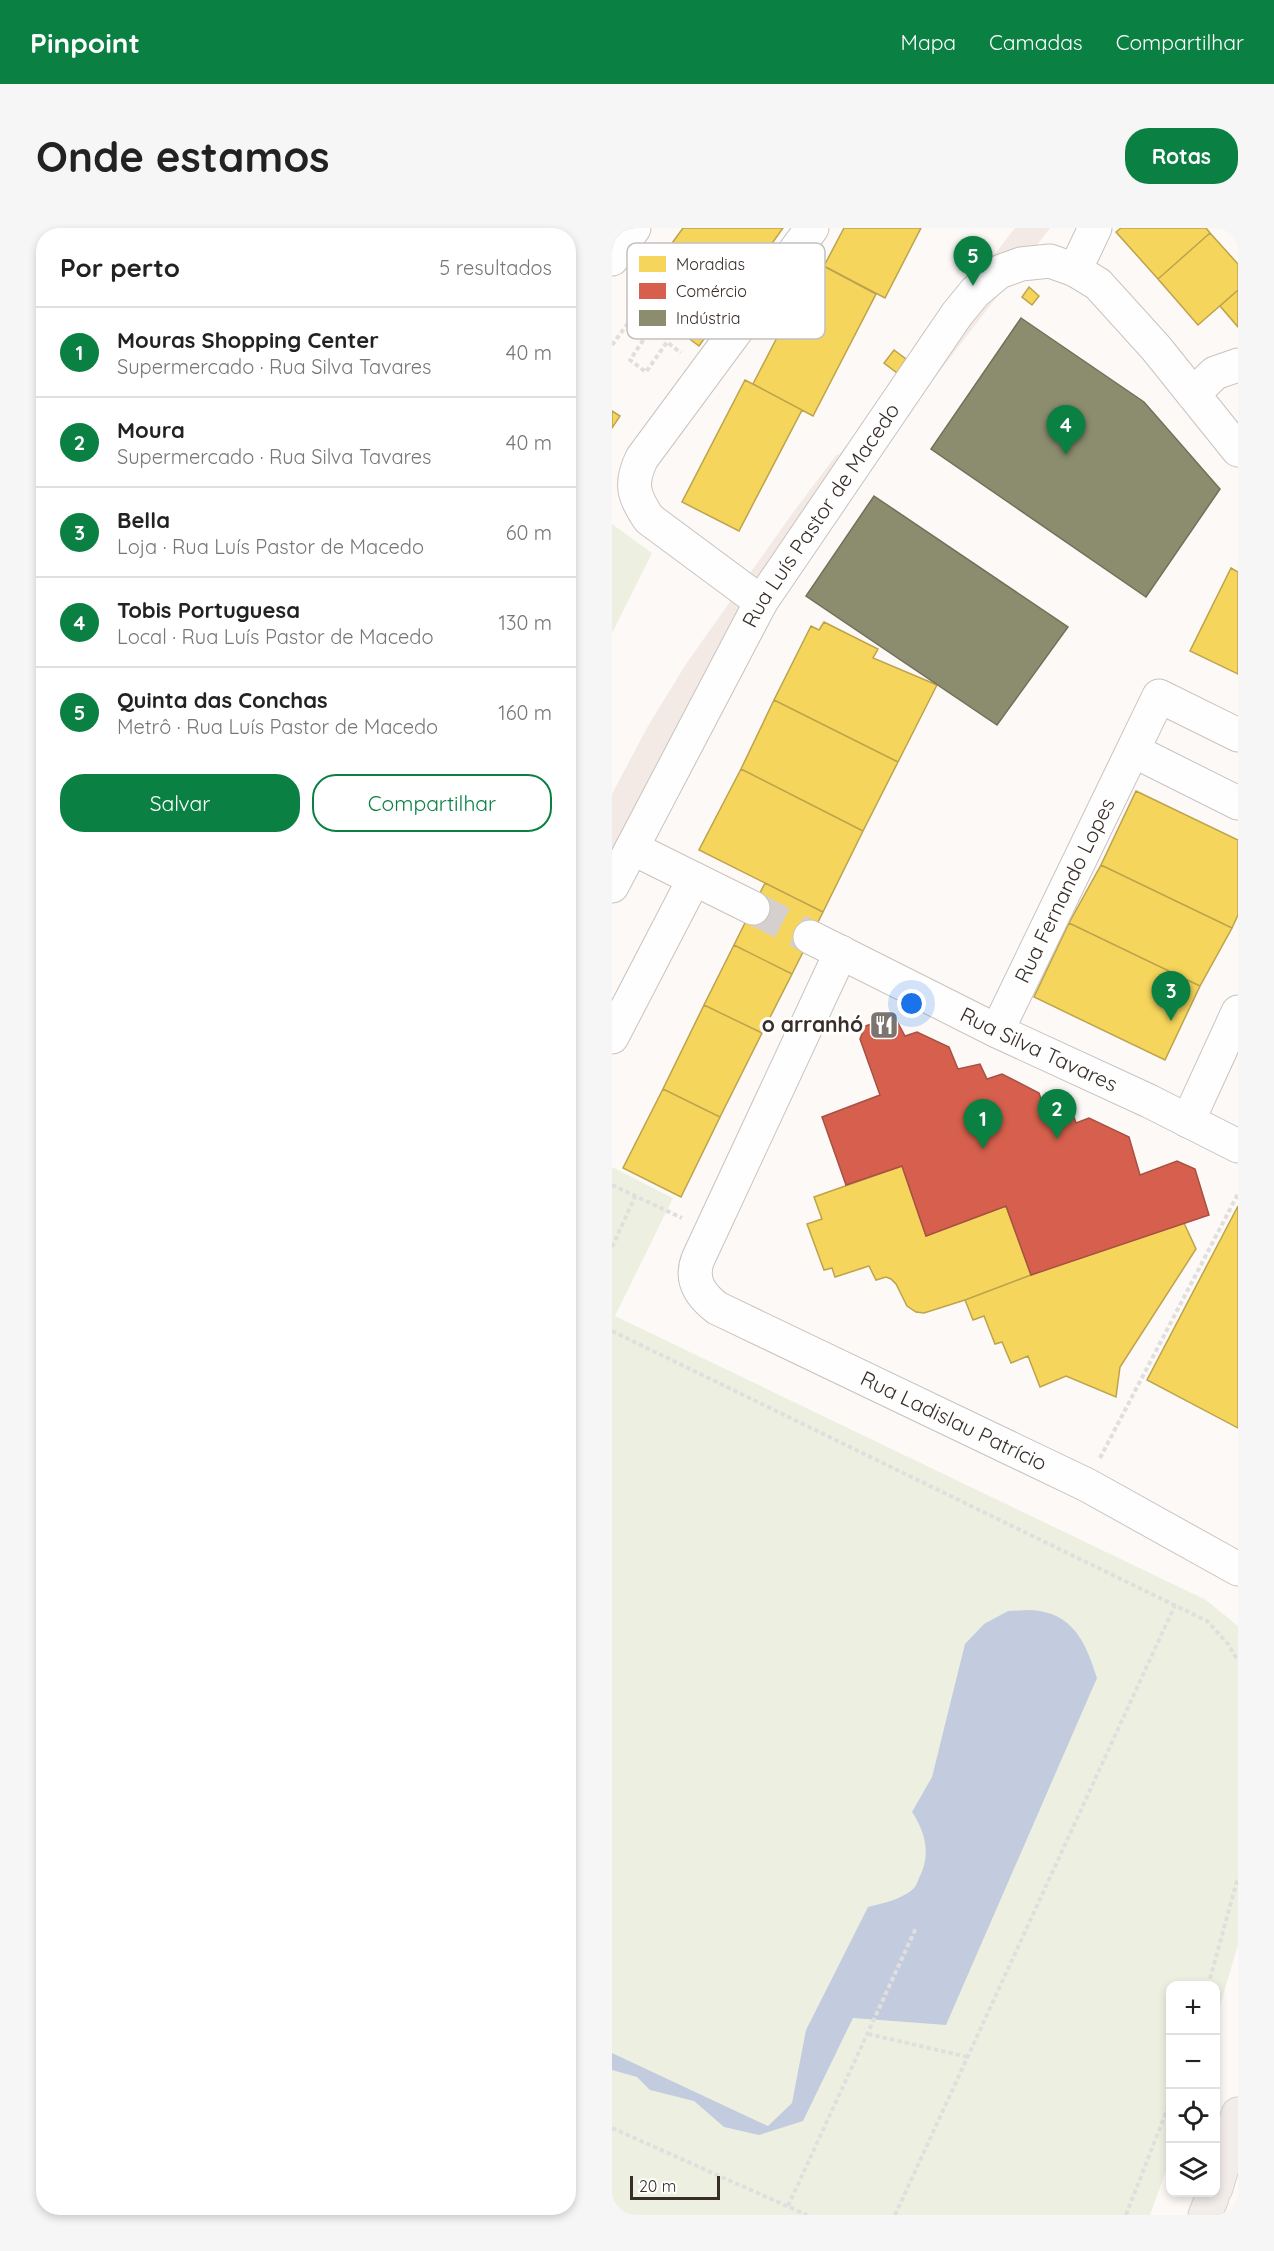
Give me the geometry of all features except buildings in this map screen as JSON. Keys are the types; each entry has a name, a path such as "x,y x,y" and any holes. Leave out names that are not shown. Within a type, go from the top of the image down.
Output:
{"main road":[{"path":"1211,2202 1238,2114"}],"street":[{"path":"612,259 634,228"},
{"path":"801,243 812,228"},
{"path":"1075,270 1095,228"},
{"name":"Rua Luís Pastor de Macedo","path":"612,886 761,602 957,314 975,292 999,272 1021,264 1050,261 1075,270 1098,284 1156,348 1238,450"},
{"path":"730,339 642,459 636,470 633,485 638,503 649,519 761,602"},
{"path":"1193,394 1215,373 1238,365"},
{"name":"Rua Fernando Lopes","path":"997,1031 1159,696 1238,735"},
{"path":"1134,751 1238,803"},
{"path":"632,848 753,908"},
{"path":"612,1037 694,879"},
{"name":"Rua Silva Tavares","path":"810,937 997,1031 1149,1101 1238,1146"},
{"path":"704,1245 841,952"},
{"path":"1232,1025 1238,1073"},
{"path":"1188,1122 1232,1025"},
{"name":"Rua Ladislau Patrício","path":"704,1245 694,1268 695,1282 708,1301 717,1308 1087,1485 1238,1569"}],"path":[{"path":"612,345 627,325"},
{"path":"644,339 630,360 646,372 667,342 683,354 678,362"},
{"path":"612,1185 635,1197 704,1245"},
{"path":"1087,1485 1112,1432 1238,1194"},
{"path":"612,1247 635,1197"},
{"path":"612,1331 1207,1621 1228,1644 1238,1661"},
{"path":"895,2215 1175,1605"},
{"path":"1209,1981 1238,1877"},
{"path":"788,2206 916,1928"},
{"path":"868,2034 968,2057"},
{"path":"1126,2215 1166,2112"},
{"path":"612,2128 807,2215"}],"shaded area":[{"path":"1015,228 1050,228 861,473 816,541 612,880 612,794 648,726 686,664 837,454 839,455"},
{"path":"612,524 652,553 612,633"},
{"path":"612,1167 673,1198 615,1316 1206,1600 1238,1626 1238,1945 1220,2006 1220,1981 1166,1981 1166,2171 1150,2215 612,2215"}],"water":[{"path":"1008,1611 1040,1611 1063,1620 1078,1635 1084,1645 1097,1678 946,2025 853,2018 803,2121 759,2135 724,2127 694,2101 650,2090 637,2077 612,2070 612,2053 768,2126 792,2103 806,2030 868,1907 891,1901 913,1889 923,1870 926,1853 924,1836 912,1812 932,1777 965,1644 984,1624"}],"tunnel":[{"path":"753,908 810,937"}],"place":[{"name":"Quinta das Conchas","path":"973,286"},
{"name":"Tobis Portuguesa","path":"1066,455"},
{"name":"Bella","path":"1171,1021"},
{"name":"o arranhó","path":"884,1025"},
{"name":"Moura","path":"1057,1139"},
{"name":"Mouras Shopping Center","path":"983,1149"}]}
